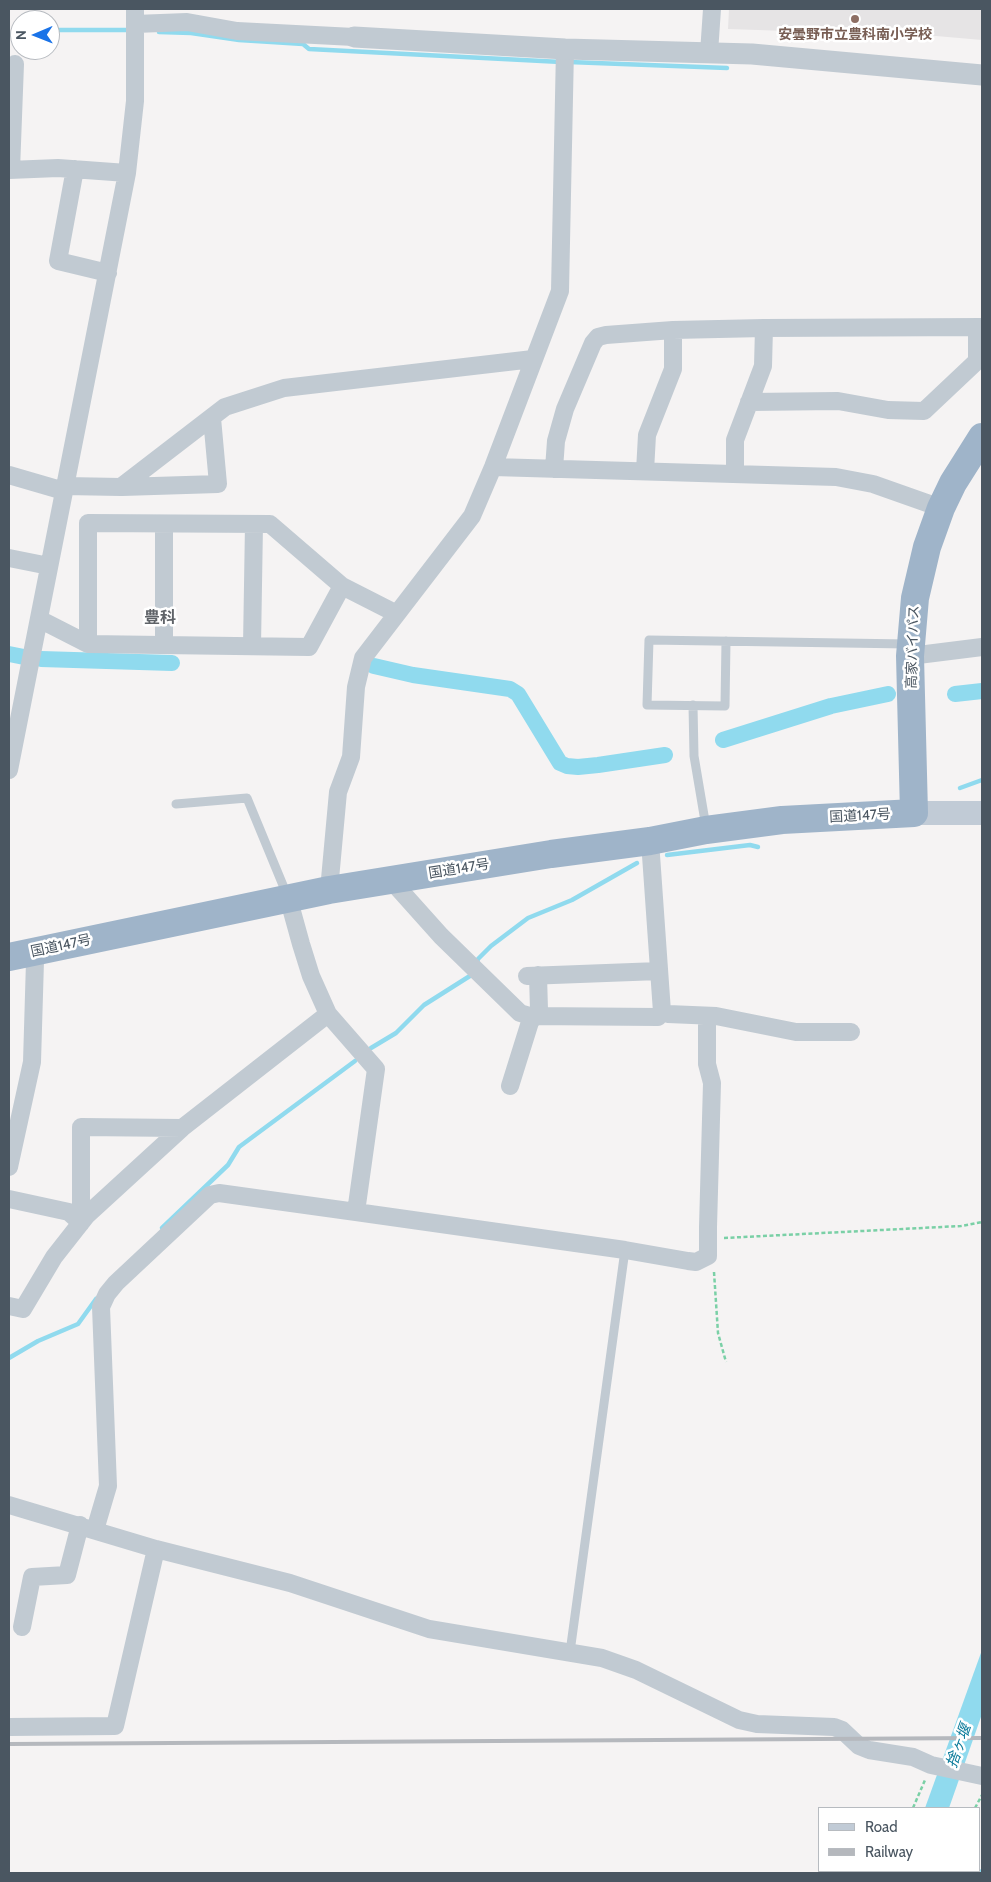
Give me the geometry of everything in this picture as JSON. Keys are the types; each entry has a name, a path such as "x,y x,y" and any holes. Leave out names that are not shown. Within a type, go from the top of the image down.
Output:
{"highway":[{"name":"高家バイパス","path":"914,813 911,650 915,598 921,570 941,508 958,475 982,437"},
{"name":"国道147号","path":"20,954 288,897 551,854 650,841 706,830 782,820 914,813"}],"main road":[{"path":"914,813 982,813"}],"street":[{"path":"709,53 712,9"},
{"path":"9,770 15,704 38,619 127,173 135,101 135,16 187,22 237,31 565,49 752,54 982,75"},
{"path":"329,890 338,792 351,757 359,672 363,658 472,516 493,467 560,291 565,49"},
{"path":"15,64 10,170 58,168 127,173"},
{"path":"75,169 58,261 108,273"},
{"path":"554,469 556,442 565,409 592,343 598,337 673,330 980,327 977,361 924,410 888,410 838,401 749,402"},
{"path":"735,474 735,440 763,366 764,328"},
{"path":"645,471 647,435 673,368 673,330"},
{"path":"121,487 225,407 284,388 533,359"},
{"path":"9,474 65,488 218,484 212,418"},
{"path":"493,467 836,477 872,484 941,508"},
{"path":"88,644 88,523 270,524 342,586 397,614"},
{"path":"164,524 164,645"},
{"path":"252,646 254,524"},
{"path":"9,558 48,566"},
{"path":"38,619 88,644 309,647 342,586"},
{"path":"911,650 982,646"},
{"path":"396,879 398,888 422,916 520,1013 525,1015 658,1017 662,1012 650,841"},
{"path":"288,897 311,976 328,1014 376,1068 356,1212"},
{"path":"9,1168 32,1062 35,961 20,954"},
{"path":"510,1086 530,1022 539,1010 533,976 659,971"},
{"path":"662,1012 668,1014 727,1017 796,1032 851,1032"},
{"path":"9,1306 23,1309 54,1257 87,1215 182,1128 328,1014"},
{"path":"22,1627 32,1577 67,1575 108,1486 100,1314 103,1302 111,1289 210,1194 219,1193 356,1212 625,1250 696,1262 708,1256 709,1238 712,1083 707,1064 707,1016"},
{"path":"81,1224 81,1127 182,1128"},
{"path":"9,1199 69,1212 81,1224"},
{"path":"9,1505 156,1549 290,1583 429,1629 602,1658 636,1670 739,1720 757,1724 834,1727 842,1730 859,1746 869,1750 913,1757 935,1766 974,1774"},
{"path":"9,1727 115,1726 156,1549"}],"lane":[{"path":"726,641 725,706 647,705 649,640 726,641 911,650"},
{"path":"693,705 694,756 706,830"},
{"path":"176,804 247,798 288,897"},
{"path":"570,1652 625,1250"}],"path":[{"path":"709,1238 951,1226 982,1222"},
{"path":"708,1256 716,1278 718,1333 726,1362"},
{"path":"913,1807 935,1766"},
{"path":"976,1807 982,1795"}],"shaded area":[{"name":"安曇野市立豊科南小学校","path":"729,9 982,9 982,40 936,36 728,29"}],"water":[{"name":"捨ヶ堰","path":"982,1650 982,1714 949,1807 925,1807"}],"waterway":[{"path":"60,30 131,30"},
{"path":"159,32 191,33 239,40 303,44 309,49 561,62"},
{"path":"569,62 727,68"},
{"path":"9,654 24,657"},
{"path":"41,659 172,663"},
{"path":"374,666 413,675 510,689 518,694 560,763 567,766 598,765 665,755"},
{"path":"955,694 982,691"},
{"path":"723,740 831,706 888,694"},
{"path":"960,788 982,780"},
{"path":"667,855 750,845 758,847"},
{"path":"476,965 478,959 491,946 528,918 572,900 637,863"},
{"path":"371,1048 396,1033 424,1005 473,974"},
{"path":"162,1228 228,1165 239,1147 355,1061"},
{"path":"9,1358 38,1341 78,1324 96,1299"}],"railway":[{"path":"9,1744 982,1738"}],"place":[{"name":"安曇野市立豊科南小学校","path":"855,19"}],"district":[{"name":"豊科","path":"160,618"}]}
